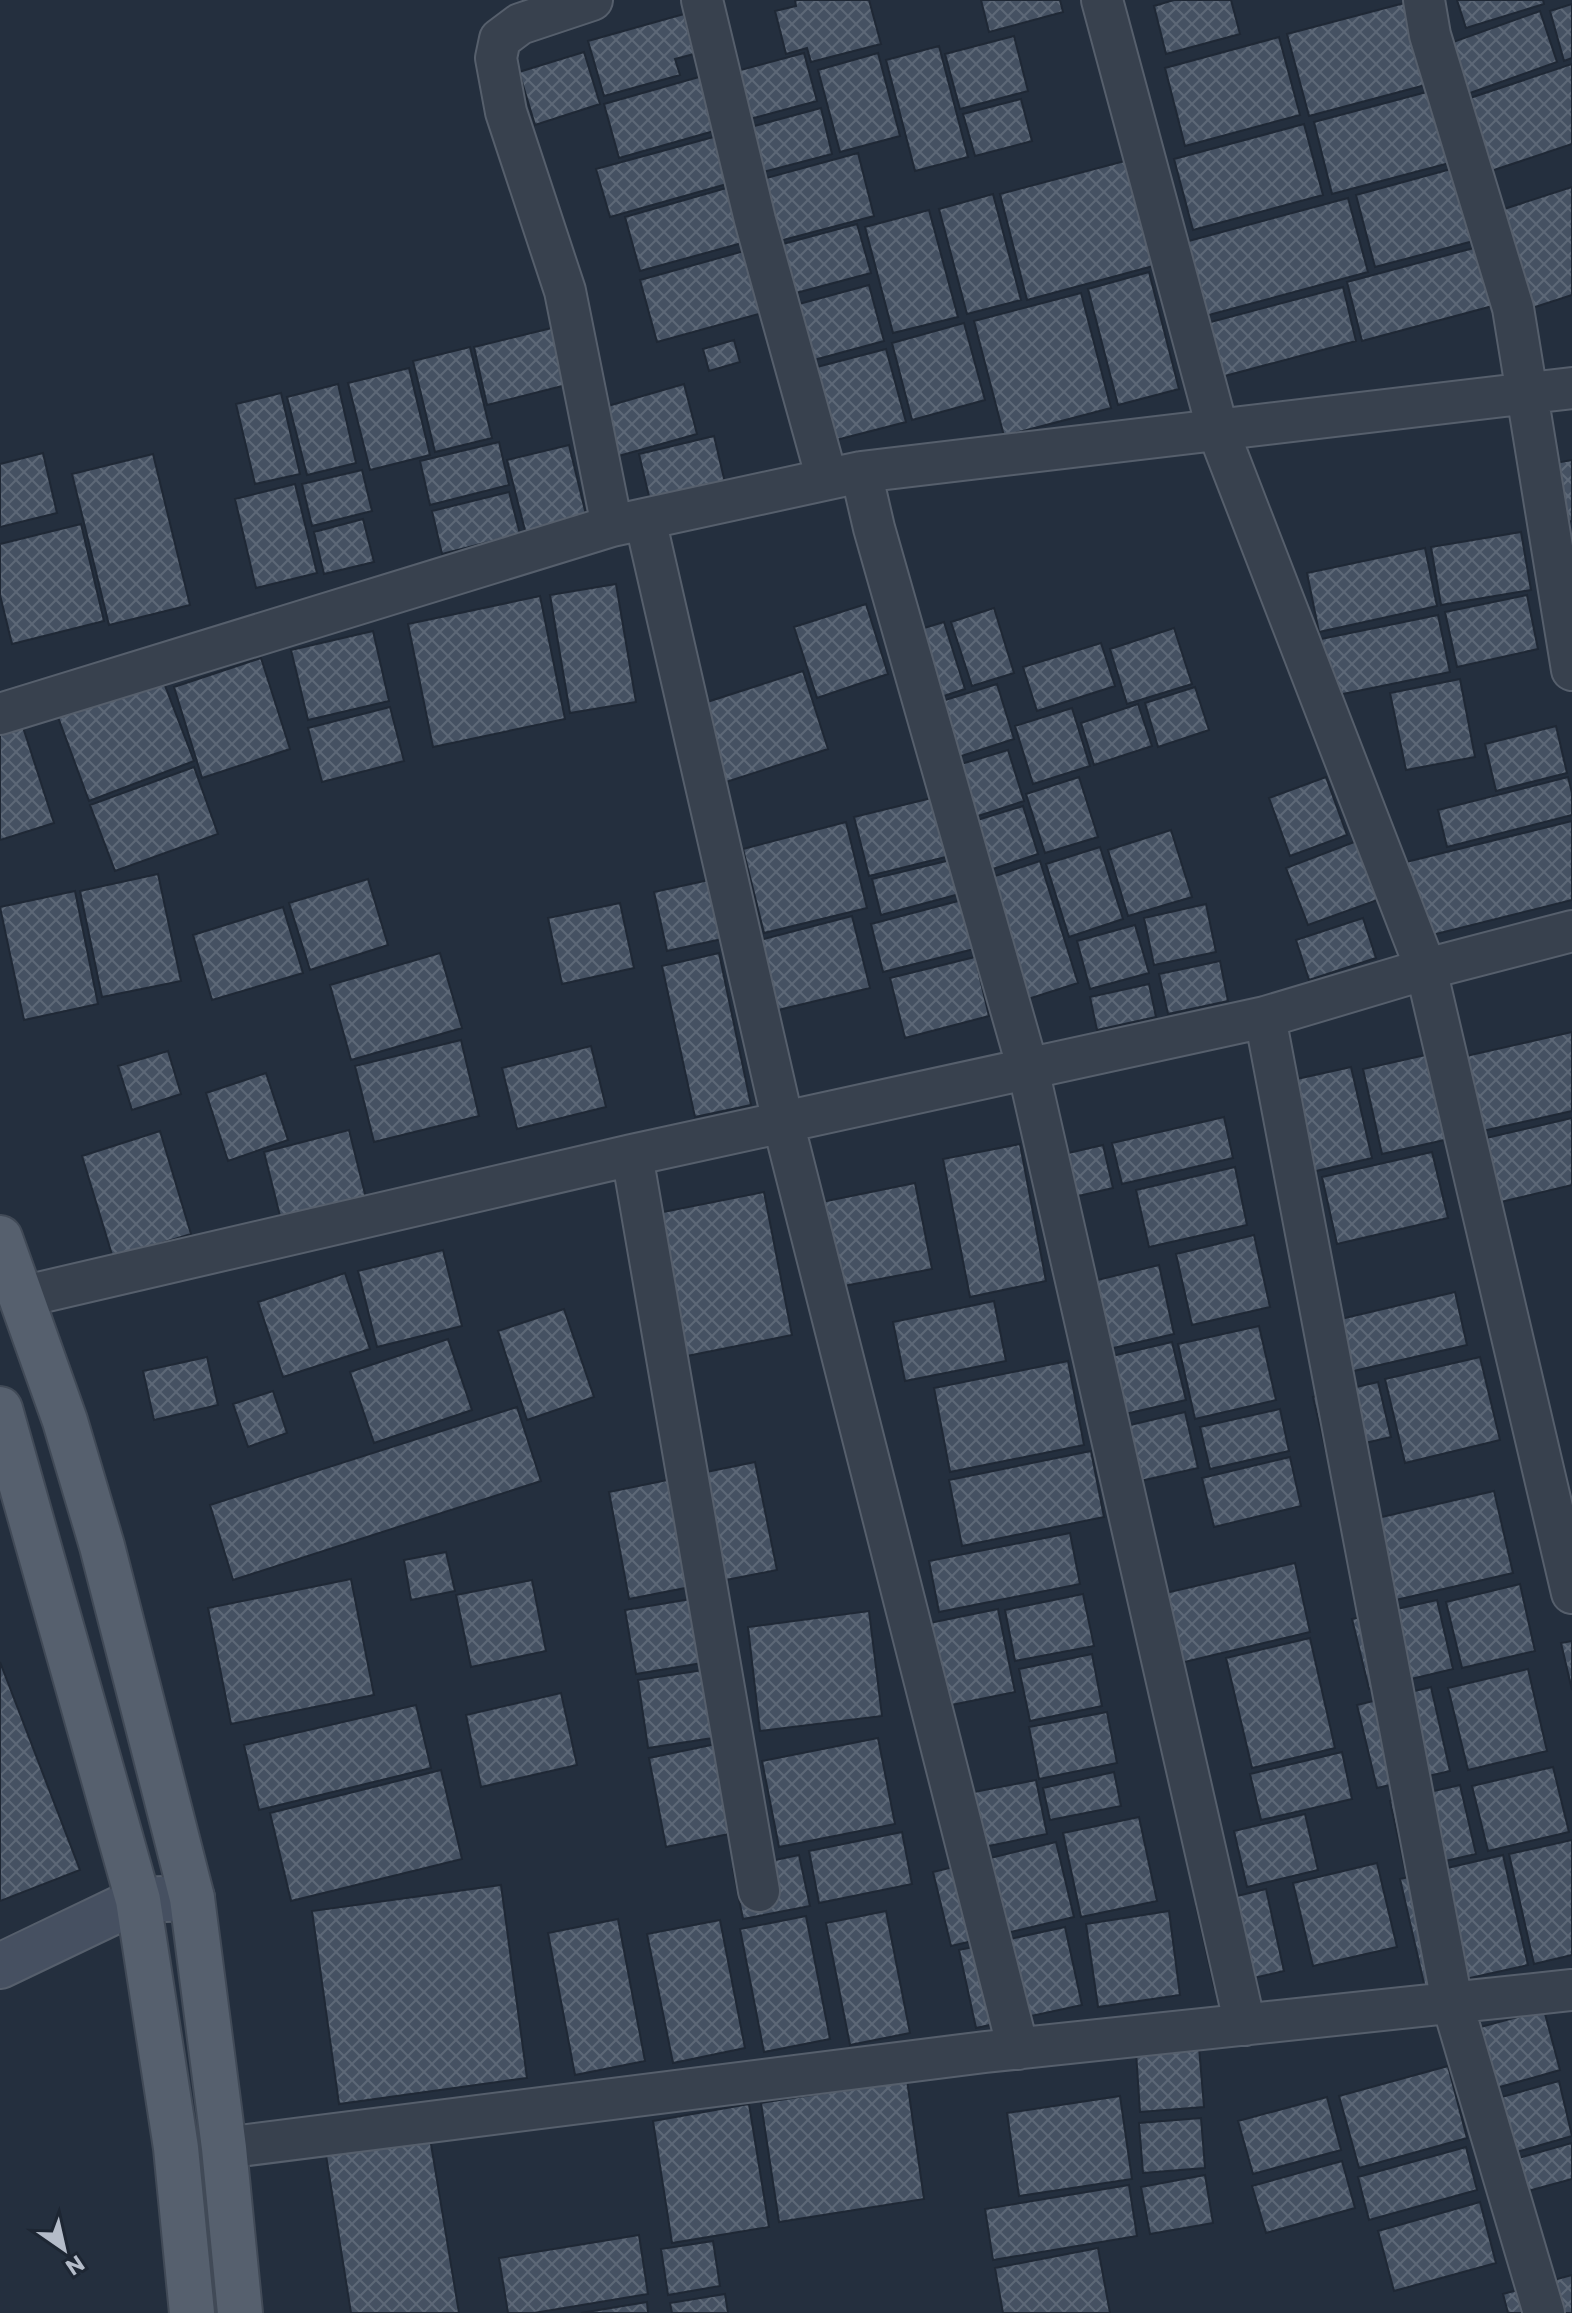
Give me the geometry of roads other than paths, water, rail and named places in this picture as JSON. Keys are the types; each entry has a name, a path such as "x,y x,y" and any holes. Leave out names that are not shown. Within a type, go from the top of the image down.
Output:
{"main road":[{"path":"0,1238 65,1421 102,1546 192,1898 224,2148 240,2313"},
{"path":"0,1409 138,1900 176,2148 192,2313"}],"street":[{"path":"592,0 520,24 500,39 496,58 506,112 565,291 629,523 1018,2049"},
{"path":"702,0 755,220 844,476 874,528 1028,1069 1245,2025"},
{"path":"1102,0 1218,431 1426,969 1572,1593"},
{"path":"1424,0 1430,35 1510,296 1572,670"},
{"path":"0,714 629,523 844,476 1572,388"},
{"path":"21,1297 632,1155 1265,1017 1426,969 1572,931"},
{"path":"1265,1017 1452,2002 1544,2313"},
{"path":"632,1155 759,1891"},
{"path":"0,1966 138,1900 192,1898"},
{"path":"224,2148 1018,2049 1572,1990"}]}
